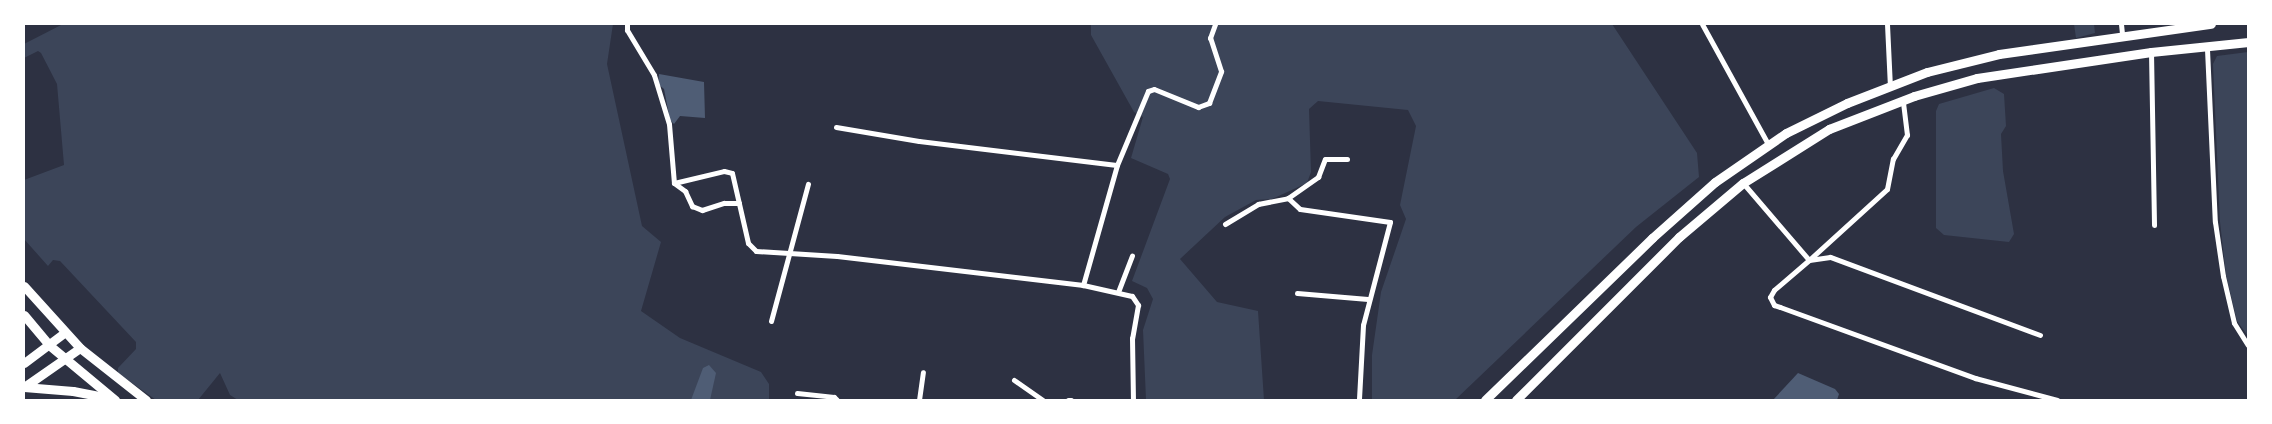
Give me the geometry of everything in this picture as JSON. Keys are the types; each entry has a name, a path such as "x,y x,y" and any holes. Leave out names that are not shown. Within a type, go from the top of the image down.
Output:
{"main road":[{"path":"1485,400 1652,238 1715,182 1768,144 1847,103 1927,72 1999,54 2122,34 2211,24"},
{"path":"1516,400 1679,237 1743,183 1829,129 1902,100 1978,78 2151,52 2207,49 2248,42"},
{"path":"24,286 64,333 80,348 146,400"},
{"path":"24,315 49,345 115,400"},
{"path":"24,363 64,333"},
{"path":"24,387 66,360 80,348"},
{"path":"24,387 73,391 115,400"}],"street":[{"path":"627,24 627,30 654,74 669,124 674,183 685,191 692,206 702,210 724,203 739,203"},
{"path":"1082,286 1117,165 1148,91 1154,89 1198,107 1209,103 1221,70 1210,38 1215,24"},
{"path":"1702,24 1768,144"},
{"path":"1887,24 1890,87"},
{"path":"2121,24 2122,34"},
{"path":"2207,49 2215,222 2222,276 2234,323 2248,345"},
{"path":"2151,52 2154,226"},
{"path":"1902,100 1907,135 1892,160 1887,189 1774,290 1770,297 1774,305 1975,378 2057,400"},
{"path":"836,127 919,141 1117,165"},
{"path":"1225,224 1258,204 1288,198 1318,177 1325,159 1347,159"},
{"path":"674,183 729,171 752,248 1082,286 1132,296 1138,305 1132,338 1133,400"},
{"path":"1743,183 1809,260"},
{"path":"771,321 808,184"},
{"path":"1288,198 1300,210 1390,222 1368,299 1360,360 1359,400"},
{"path":"1118,292 1132,256"},
{"path":"1809,260 1830,257 2040,335"},
{"path":"1297,293 1368,299"},
{"path":"920,400 923,372"},
{"path":"1014,380 1043,400"},
{"path":"797,393 834,397 838,400"}],"shaded area":[{"path":"63,24 613,24 607,64 642,226 661,242 641,311 680,338 761,372 769,384 769,400 238,400 230,395 220,373 198,400 156,400 118,373 118,368 136,349 136,342 60,261 53,260 48,266 24,239 24,180 64,165 57,84 41,53 38,51 24,58 24,44"},
{"path":"1091,24 1612,24 1697,153 1699,177 1636,227 1455,400 1372,400 1372,355 1381,292 1406,219 1400,205 1416,126 1408,110 1318,101 1309,109 1311,172 1307,183 1272,199 1256,200 1225,217 1180,259 1217,302 1258,311 1264,400 1146,400 1143,330 1153,299 1147,288 1132,281 1170,179 1168,174 1131,158 1143,117 1134,112 1091,35"},
{"path":"2074,24 2094,24 2095,33 2076,38"},
{"path":"2248,52 2248,336 2237,321 2226,275 2220,222 2213,64 2217,56"},
{"path":"659,74 704,82 705,118 680,116 674,124 670,120 664,89 658,84"},
{"path":"1994,88 2004,94 2006,126 2001,134 2003,171 2014,234 2009,242 1944,235 1936,228 1936,111 1939,104"},
{"path":"709,365 716,373 710,400 691,400 703,368"},
{"path":"1798,373 1835,389 1839,394 1837,400 1773,400"}]}
